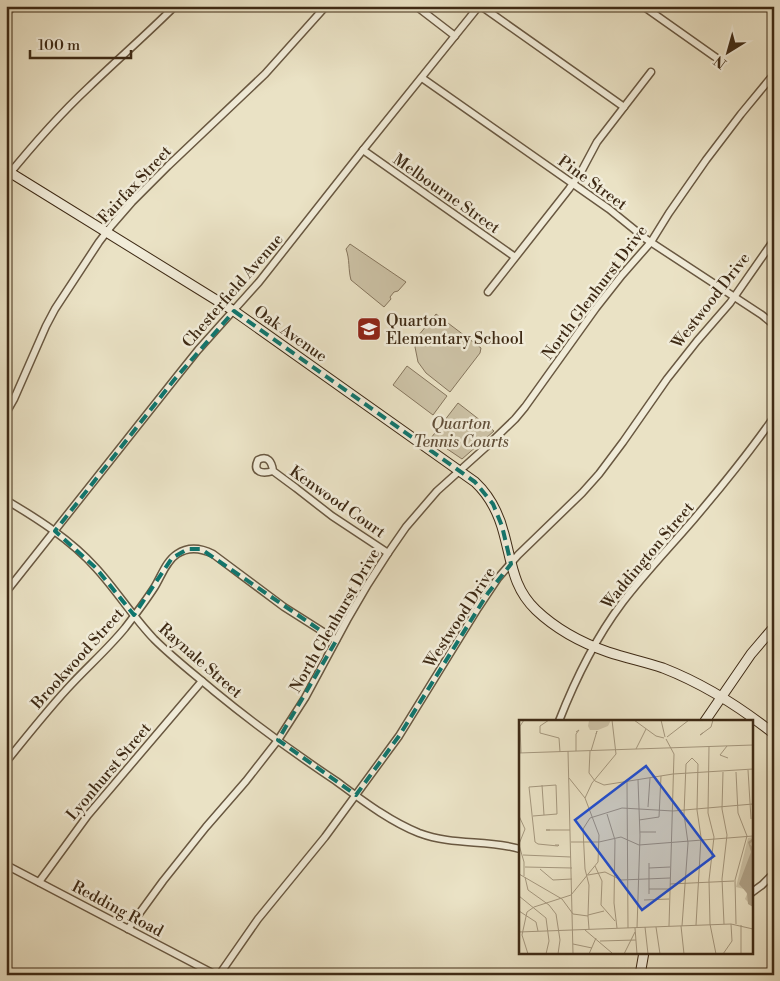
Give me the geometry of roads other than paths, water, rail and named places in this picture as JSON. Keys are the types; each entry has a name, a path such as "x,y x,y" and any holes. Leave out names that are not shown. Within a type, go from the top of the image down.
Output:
{"street":[{"path":"6,13 14,6"},
{"path":"8,173 88,88 175,6"},
{"name":"Fairfax Street","path":"6,413 55,309 107,232 132,202 156,178 265,74 326,6"},
{"path":"416,6 455,36"},
{"path":"480,6 624,107"},
{"name":"Chesterfield Avenue","path":"6,592 210,336 260,282 363,150 480,6"},
{"path":"643,6 718,59"},
{"path":"488,292 573,184 597,142 651,72"},
{"name":"North Glenhurst Drive","path":"128,929 169,873 278,740 305,698 364,590 406,527 437,490 515,419 596,308 651,242 706,160 774,74"},
{"name":"Pine Street","path":"422,78 609,209 651,242 762,315 774,325"},
{"name":"Melbourne Street","path":"363,150 515,257"},
{"name":"Oak Avenue","path":"8,173 234,311 478,485 493,504 502,526 515,579 519,587 535,609 558,627 594,647 662,668 699,684 722,696 774,734"},
{"name":"Westwood Drive","path":"217,975 258,919 312,854 404,728 498,578 529,543 582,493 599,474 672,372 734,297 774,240"},
{"name":"Waddington Street","path":"559,720 579,674 611,619 632,590 720,488 774,417"},
{"name":"Kenwood Court","path":"273,471 332,516 388,552"},
{"name":"Raynale Street","path":"6,500 55,531 85,557 154,638 202,681 278,740 356,795 396,821 419,833 441,840 497,844 519,849"},
{"name":"Brookwood Street","path":"6,762 78,677 106,650 154,588 172,558 188,549 201,549 213,554 284,607 336,640"},
{"path":"706,720 751,654 774,627"},
{"name":"Lyonhurst Street","path":"38,882 88,816 202,681"},
{"name":"Redding Road","path":"6,866 217,975"},
{"path":"752,892 774,873"},
{"path":"640,975 644,954"}],"place":[{"name":"Quarton Elementary School","path":"369,329"}],"park label":[{"name":"Quarton Tennis Courts","path":"461,432"}]}
